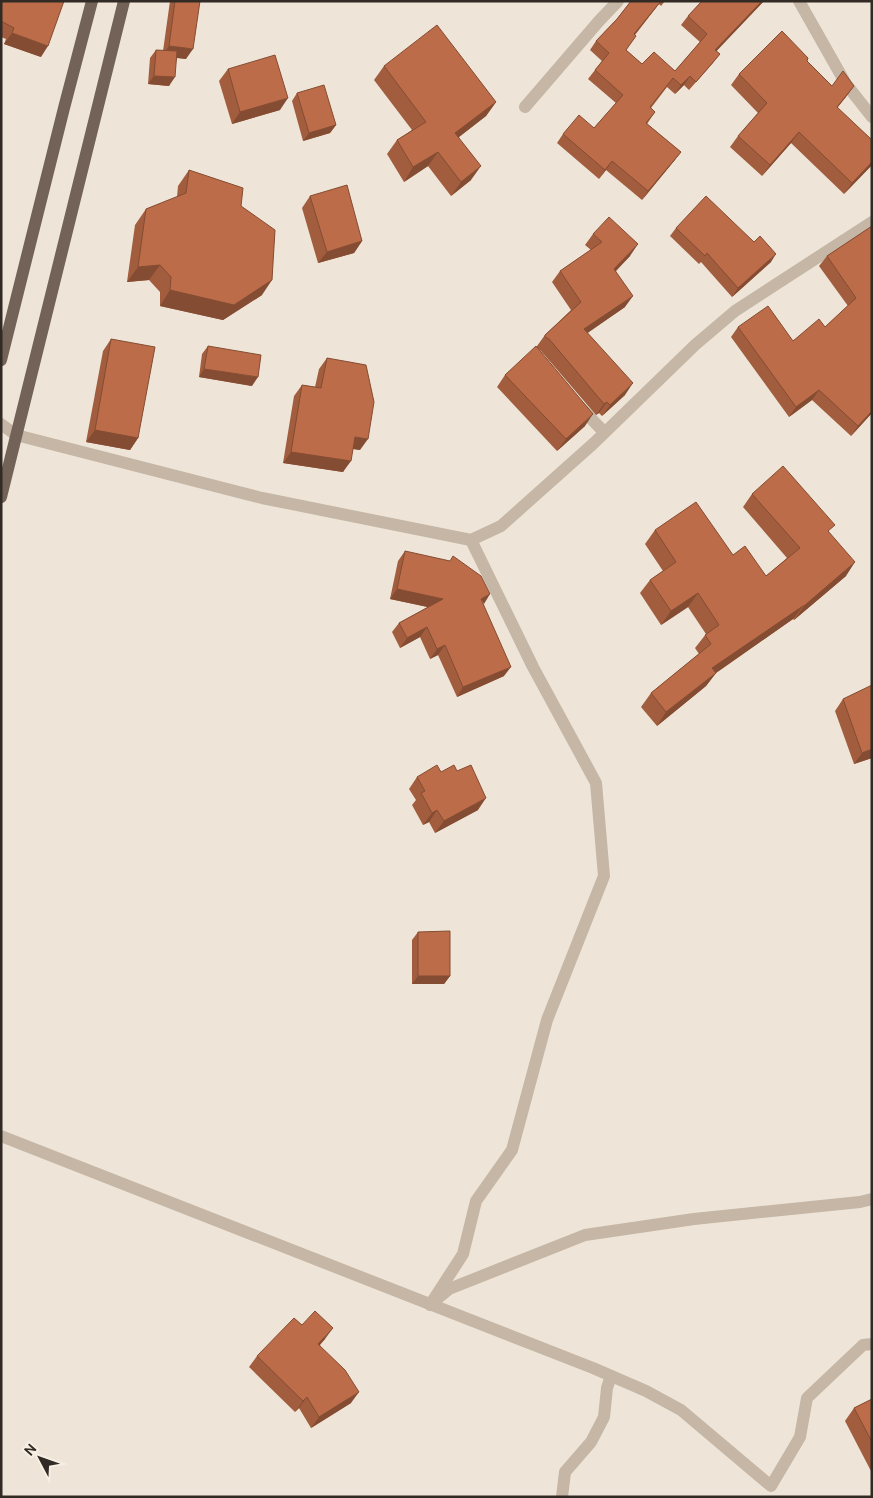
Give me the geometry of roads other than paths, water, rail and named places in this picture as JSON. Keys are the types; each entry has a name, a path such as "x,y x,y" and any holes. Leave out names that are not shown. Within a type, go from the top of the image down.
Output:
{"main road":[{"path":"1,360 92,1"},
{"path":"1,498 124,1"}],"street":[{"path":"525,107 618,1"},
{"path":"799,1 846,84 872,117"},
{"path":"1,424 16,435 262,498 471,540 501,526 604,432 695,345 735,311 872,222"},
{"path":"572,399 604,432"},
{"path":"430,1305 463,1254 476,1201 512,1150 547,1020 604,876 596,783 533,667 471,540"},
{"path":"1,1136 646,1391 681,1410 772,1486 800,1438 807,1398 863,1345 872,1344"},
{"path":"430,1305 449,1289 585,1234 694,1219 860,1202 872,1199"},
{"path":"562,1497 565,1472 591,1442 604,1417 607,1388 612,1376"}]}
